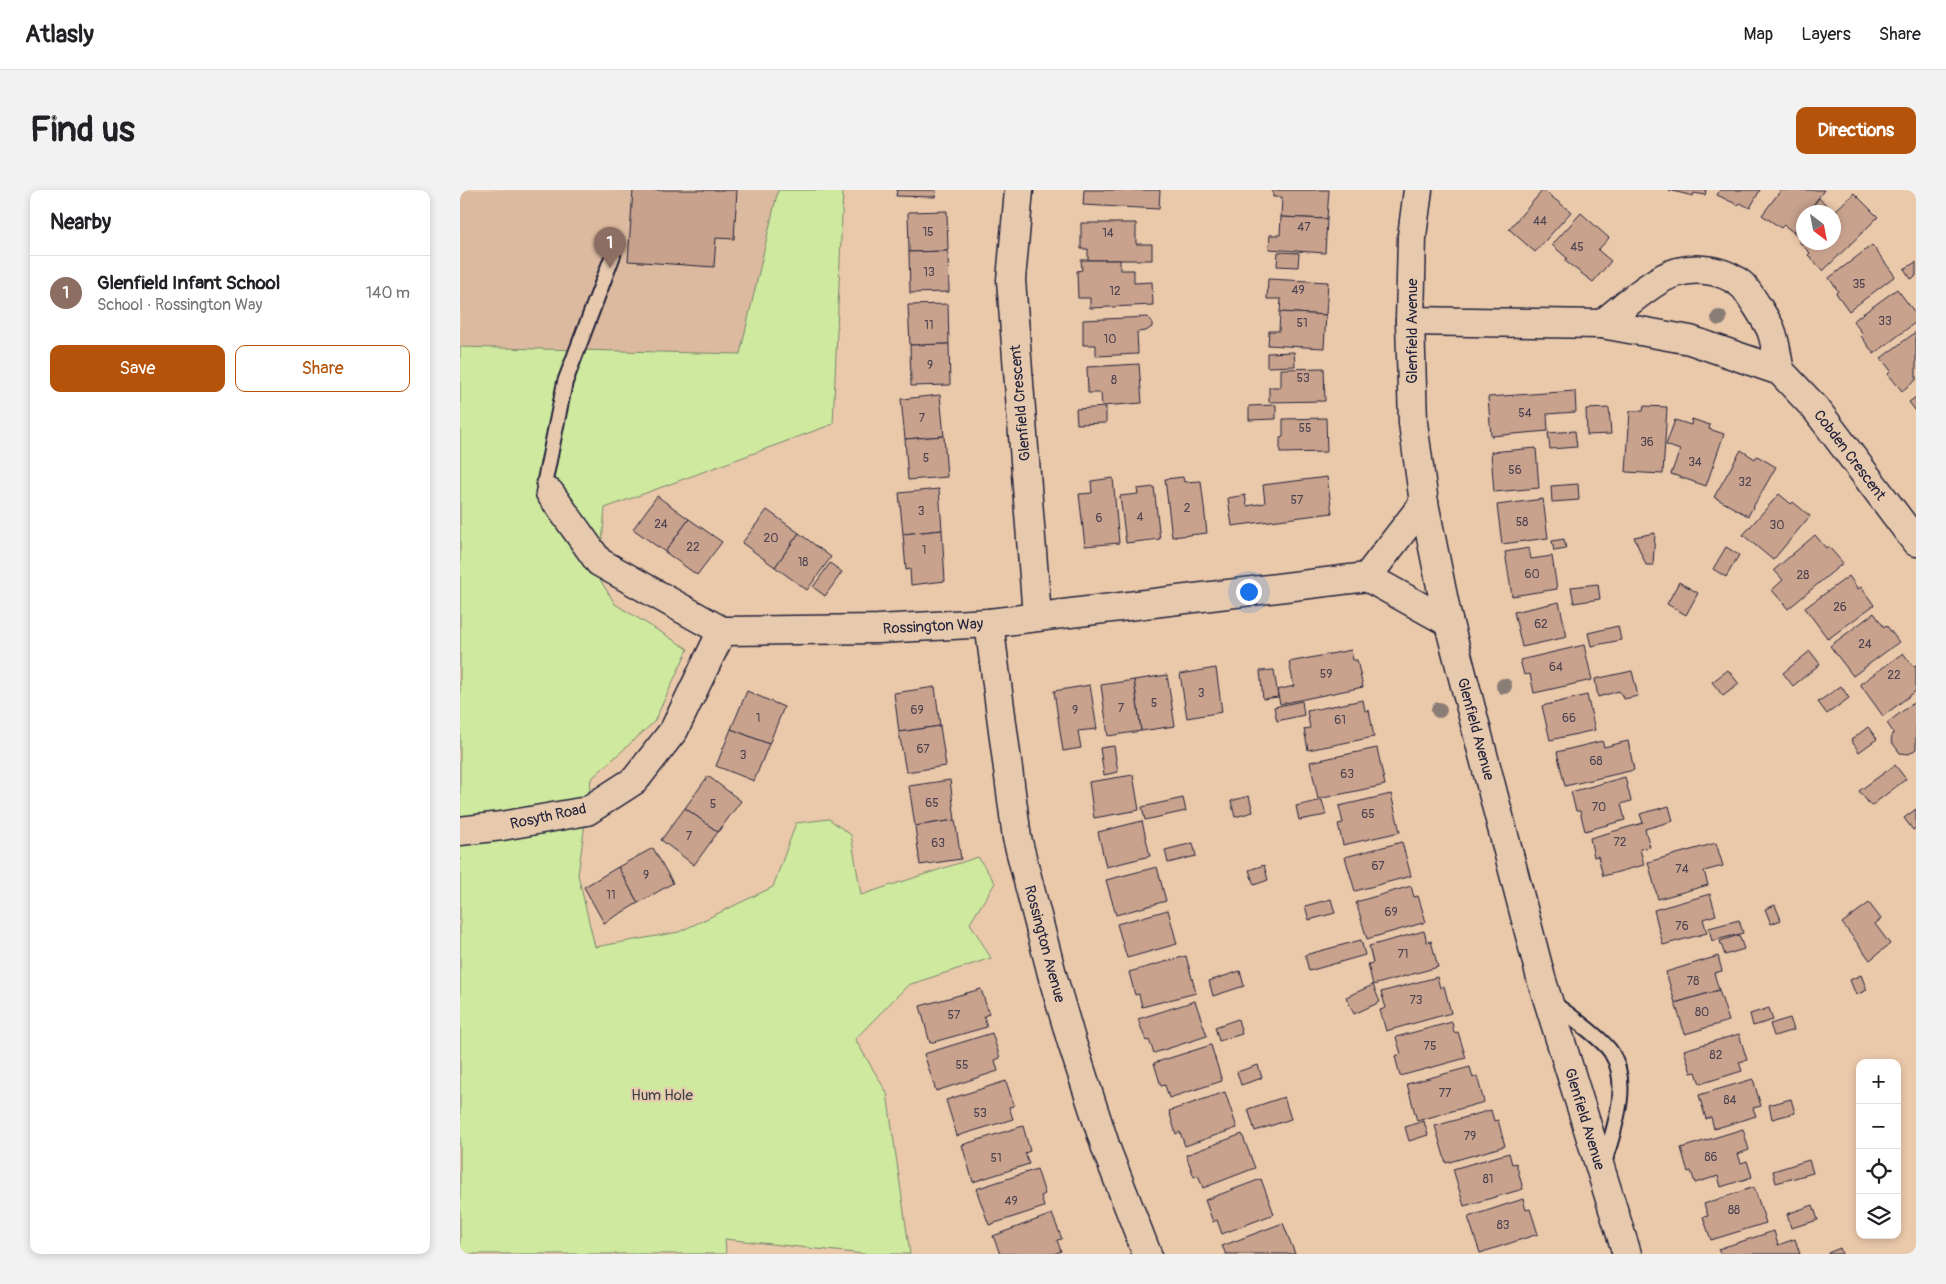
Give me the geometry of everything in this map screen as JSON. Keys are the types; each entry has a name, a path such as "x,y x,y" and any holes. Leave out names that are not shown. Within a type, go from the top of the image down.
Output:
{"street":[{"name":"Glenfield Crescent","path":"1019,190 1011,280 1037,616"},
{"name":"Glenfield Avenue","path":"1418,190 1412,236 1410,321 1414,423 1424,503 1448,622 1547,998 1627,1254"},
{"name":"Cobden Crescent","path":"1602,324 1664,277 1686,269 1707,270 1724,275 1743,285 1771,330 1780,371"},
{"name":"Cobden Crescent","path":"1410,321 1602,324 1690,340 1780,371 1824,420 1916,542"},
{"path":"550,493 599,562 722,631"},
{"path":"1424,503 1367,577 1448,622"},
{"name":"Rossington Way","path":"722,631 878,629 990,623 1367,577"},
{"name":"Rossington Avenue","path":"990,623 1017,838 1053,978 1072,1043 1107,1151 1146,1254"},
{"name":"Rosyth Road","path":"460,831 587,811 636,780 674,730 722,631"}],"lane":[{"path":"550,493 544,485 565,382 613,255"},
{"path":"1547,998 1588,1030 1611,1051 1620,1075 1619,1106 1601,1172"}],"shaded area":[{"path":"460,190 778,190 741,354 460,347"}],"green space":[{"name":"Hum Hole","path":"778,190 843,190 833,424 605,508 599,578 615,604 688,649 654,722 591,779 578,875 595,947 679,932 773,887 796,823 829,819 851,835 861,895 978,857 995,883 970,923 991,958 908,985 855,1039 887,1093 910,1254 864,1254 725,1239 726,1254 460,1254 460,347 740,354"}],"building":[{"path":"633,190 737,190 734,239 716,238 714,267 628,261"},
{"path":"897,190 936,190 935,197 896,196"},
{"path":"1084,190 1160,190 1159,209 1083,205"},
{"path":"1273,190 1329,190 1327,219 1281,217 1282,197 1273,197"},
{"path":"1543,190 1571,212 1535,252 1509,229"},
{"path":"1669,190 1706,190 1705,195 1694,193 1693,196"},
{"path":"1720,190 1760,190 1750,208 1740,203 1738,205 1717,195"},
{"path":"1781,190 1824,190 1813,205 1796,205 1796,228 1793,232 1784,225 1781,228 1762,215"},
{"path":"1854,193 1878,217 1823,271 1808,255 1810,253 1807,250 1841,250 1841,205"},
{"path":"1819,198 1826,205 1814,205"},
{"path":"947,211 948,251 909,252 908,212"},
{"path":"1581,213 1609,238 1598,250 1611,261 1593,282 1565,261 1567,258 1552,245"},
{"path":"1281,217 1327,219 1325,253 1269,249 1270,235 1280,235"},
{"path":"1081,223 1136,223 1136,244 1152,244 1152,260 1088,260 1088,249 1081,249"},
{"path":"1872,245 1895,276 1849,311 1836,293 1838,291 1829,278"},
{"path":"948,251 949,292 910,293 909,252"},
{"path":"1278,252 1299,253 1298,267 1277,266"},
{"path":"1081,260 1120,260 1120,270 1134,270 1134,283 1152,282 1153,305 1090,308 1090,298 1078,298 1077,271 1082,270"},
{"path":"1916,262 1916,276 1911,279 1904,269"},
{"path":"1268,279 1328,282 1326,315 1280,312 1281,299 1267,299"},
{"path":"1897,289 1916,314 1916,322 1874,354 1853,321"},
{"path":"948,304 949,344 910,345 908,305"},
{"path":"1280,312 1326,315 1324,348 1268,345 1269,331 1279,331"},
{"path":"1147,317 1152,321 1152,327 1146,331 1137,332 1138,354 1096,356 1096,345 1083,345 1083,320"},
{"path":"1916,332 1916,380 1902,391 1888,374 1891,371 1881,358"},
{"path":"949,344 950,385 911,386 910,345"},
{"path":"1294,352 1295,366 1267,367 1267,353"},
{"path":"1139,364 1142,403 1102,406 1101,393 1088,393 1087,367"},
{"path":"1324,368 1325,401 1269,402 1269,387 1281,387 1281,369"},
{"path":"1575,391 1576,412 1547,414 1548,431 1491,436 1488,397"},
{"path":"940,395 944,436 905,439 901,399"},
{"path":"1916,397 1916,411 1909,402"},
{"path":"1276,405 1276,419 1249,420 1249,406"},
{"path":"1644,406 1667,407 1663,474 1626,472 1630,411 1643,411"},
{"path":"1106,407 1106,423 1077,424 1076,409"},
{"path":"1609,408 1611,434 1587,435 1586,409"},
{"path":"1326,418 1327,452 1280,453 1280,438 1283,437 1283,419"},
{"path":"1692,419 1710,425 1709,429 1724,434 1706,486 1671,474 1680,450 1666,445 1675,420 1691,425"},
{"path":"1575,431 1577,447 1550,449 1548,433"},
{"path":"944,436 947,477 908,480 905,439"},
{"path":"1536,448 1539,488 1494,492 1491,452"},
{"path":"1741,450 1755,459 1757,456 1776,467 1748,516 1714,497"},
{"path":"1183,477 1184,482 1201,481 1207,533 1172,537 1165,479"},
{"path":"1327,477 1332,513 1232,526 1228,498 1245,495 1247,506 1265,503 1263,485"},
{"path":"1113,478 1119,543 1085,546 1079,494 1092,493 1091,481"},
{"path":"1578,484 1579,500 1552,502 1551,486"},
{"path":"1154,487 1160,539 1126,543 1120,496 1138,494 1137,489"},
{"path":"939,489 942,530 903,534 899,493"},
{"path":"1779,494 1791,504 1793,502 1810,516 1773,560 1743,535"},
{"path":"657,496 689,519 665,552 633,529"},
{"path":"1543,499 1548,538 1502,544 1497,505"},
{"path":"767,510 799,533 775,567 742,543"},
{"path":"689,519 722,542 697,575 665,552"},
{"path":"942,530 945,581 911,585 910,569 906,570 903,534"},
{"path":"799,533 831,557 807,590 775,567"},
{"path":"1655,533 1653,565 1646,565 1634,537"},
{"path":"1815,535 1843,563 1788,609 1772,590 1783,580 1774,570"},
{"path":"1564,539 1566,549 1554,551 1552,541"},
{"path":"1726,547 1739,555 1726,577 1713,569"},
{"path":"1529,548 1531,559 1552,556 1557,589 1512,596 1505,552"},
{"path":"830,563 842,572 825,596 813,587"},
{"path":"1849,576 1858,589 1861,587 1874,605 1828,639 1805,608"},
{"path":"1679,582 1698,593 1686,615 1667,604"},
{"path":"1598,584 1600,599 1574,603 1571,587"},
{"path":"1559,602 1567,637 1522,647 1514,612"},
{"path":"1874,613 1884,627 1886,625 1899,642 1853,676 1830,646"},
{"path":"1618,626 1621,640 1591,646 1588,633"},
{"path":"1584,645 1592,680 1534,693 1530,674 1524,675 1520,660"},
{"path":"1351,650 1353,660 1357,660 1363,687 1280,704 1277,690 1294,686 1289,662"},
{"path":"1810,651 1820,664 1793,686 1783,673"},
{"path":"1903,653 1913,666 1916,665 1916,691 1883,716 1860,684"},
{"path":"1216,668 1222,712 1187,718 1180,674"},
{"path":"1274,670 1278,697 1263,699 1260,671"},
{"path":"1728,670 1739,684 1723,696 1712,682"},
{"path":"1632,671 1638,696 1624,699 1619,691 1598,697 1595,679"},
{"path":"1167,675 1175,726 1141,731 1134,680"},
{"path":"1134,680 1141,731 1108,736 1101,685"},
{"path":"1090,685 1097,729 1078,731 1081,748 1063,751 1054,691"},
{"path":"1841,686 1849,698 1827,714 1818,702"},
{"path":"935,687 940,726 899,732 894,693"},
{"path":"747,691 784,707 769,744 731,729"},
{"path":"1587,695 1595,730 1550,740 1542,706"},
{"path":"1363,700 1365,711 1369,710 1374,737 1308,750 1304,729 1310,728 1307,711"},
{"path":"1302,701 1304,715 1277,721 1274,707"},
{"path":"1916,701 1916,749 1909,754 1900,753 1891,741 1893,732 1887,723"},
{"path":"940,726 946,766 906,772 899,732"},
{"path":"1868,727 1877,739 1859,752 1851,740"},
{"path":"731,729 769,744 754,781 716,766"},
{"path":"1602,741 1604,747 1628,741 1634,770 1565,786 1557,752"},
{"path":"1114,746 1118,772 1104,775 1100,748"},
{"path":"1377,748 1385,785 1318,799 1310,762"},
{"path":"1895,765 1906,779 1871,806 1859,791"},
{"path":"1133,775 1139,810 1094,818 1089,782"},
{"path":"708,776 741,801 718,832 685,808"},
{"path":"1625,777 1631,801 1621,804 1625,820 1585,831 1580,811 1576,811 1571,792"},
{"path":"950,780 955,820 915,826 909,786"},
{"path":"1391,794 1400,832 1343,845 1338,824 1343,823 1339,806"},
{"path":"1249,796 1253,812 1235,817 1231,801"},
{"path":"1183,798 1186,811 1145,820 1142,807"},
{"path":"1322,800 1326,815 1299,820 1296,806"},
{"path":"1669,806 1673,821 1645,829 1650,847 1640,849 1644,865 1603,876 1598,856 1594,857 1590,838 1643,823 1640,814"},
{"path":"685,808 718,832 694,865 661,840"},
{"path":"1916,809 1916,828 1913,830 1904,818"},
{"path":"955,820 961,859 920,865 915,826"},
{"path":"1142,821 1150,856 1106,867 1098,832"},
{"path":"1402,842 1411,876 1355,891 1345,857"},
{"path":"1193,843 1196,856 1168,863 1165,850"},
{"path":"1716,843 1723,866 1704,871 1708,885 1658,899 1648,862"},
{"path":"653,848 673,883 638,903 618,867"},
{"path":"1264,865 1268,880 1254,885 1249,870"},
{"path":"618,867 638,903 604,923 584,887"},
{"path":"1157,867 1166,901 1116,915 1106,880"},
{"path":"1411,886 1414,897 1418,896 1426,922 1367,939 1356,902"},
{"path":"1710,894 1716,915 1703,919 1707,933 1663,945 1654,910"},
{"path":"1331,899 1335,913 1309,920 1305,906"},
{"path":"1869,903 1881,919 1875,924 1890,944 1870,960 1842,923"},
{"path":"1775,905 1781,920 1771,924 1765,909"},
{"path":"1168,910 1177,944 1127,958 1117,924"},
{"path":"1739,920 1743,933 1712,941 1709,928"},
{"path":"1424,931 1427,942 1431,941 1438,967 1373,985 1368,964 1373,963 1369,946"},
{"path":"1739,935 1744,949 1725,955 1720,941"},
{"path":"1361,940 1365,955 1309,971 1305,955"},
{"path":"1186,956 1196,993 1142,1007 1139,994 1135,995 1129,972"},
{"path":"1718,956 1722,971 1714,973 1719,990 1675,1003 1666,972"},
{"path":"1240,971 1244,986 1213,996 1209,981"},
{"path":"1861,975 1867,990 1856,995 1850,980"},
{"path":"1437,977 1440,988 1444,986 1451,1013 1386,1031 1380,1010 1386,1008 1381,992"},
{"path":"1373,985 1380,1002 1354,1014 1346,997"},
{"path":"981,989 989,1014 984,1016 987,1027 930,1043 920,1006"},
{"path":"1719,990 1729,1021 1685,1034 1675,1003"},
{"path":"1195,1001 1207,1036 1154,1053 1149,1040 1146,1041 1138,1019"},
{"path":"1769,1008 1773,1020 1753,1026 1750,1014"},
{"path":"1790,1018 1794,1030 1774,1036 1770,1024"},
{"path":"1238,1019 1242,1034 1219,1041 1215,1027"},
{"path":"1452,1022 1454,1033 1458,1032 1466,1058 1400,1076 1395,1056 1401,1054 1396,1037"},
{"path":"992,1033 1000,1058 995,1060 998,1071 936,1091 924,1054"},
{"path":"1739,1034 1747,1060 1739,1062 1742,1071 1700,1084 1696,1072 1691,1073 1684,1050"},
{"path":"1211,1045 1222,1081 1169,1098 1165,1085 1161,1086 1154,1063"},
{"path":"1258,1065 1262,1078 1241,1085 1237,1072"},
{"path":"1470,1067 1473,1078 1477,1076 1484,1102 1417,1121 1407,1084"},
{"path":"1753,1079 1761,1106 1753,1108 1756,1116 1714,1129 1711,1117 1706,1119 1699,1095"},
{"path":"1006,1081 1014,1106 1009,1107 1013,1119 957,1136 946,1100"},
{"path":"1225,1092 1237,1128 1185,1146 1180,1132 1176,1134 1169,1111"},
{"path":"1284,1097 1291,1119 1255,1131 1248,1109"},
{"path":"1791,1099 1795,1113 1772,1119 1769,1105"},
{"path":"1491,1110 1494,1121 1498,1120 1505,1146 1446,1163 1435,1126"},
{"path":"1424,1121 1428,1135 1409,1141 1405,1127"},
{"path":"1023,1126 1030,1151 1025,1153 1029,1164 973,1182 962,1145"},
{"path":"1743,1129 1749,1150 1738,1154 1741,1163 1747,1161 1752,1177 1721,1187 1718,1176 1695,1183 1691,1171 1688,1172 1681,1148"},
{"path":"1242,1134 1255,1168 1203,1188 1198,1175 1194,1177 1186,1155"},
{"path":"1509,1153 1512,1164 1516,1163 1523,1189 1464,1206 1453,1169"},
{"path":"1809,1160 1813,1173 1776,1183 1773,1171"},
{"path":"1037,1169 1045,1194 1041,1196 1044,1207 989,1225 976,1189"},
{"path":"1261,1179 1274,1214 1222,1234 1217,1220 1213,1222 1205,1200"},
{"path":"1754,1187 1766,1223 1711,1240 1703,1217 1708,1216 1704,1204"},
{"path":"1523,1199 1526,1210 1530,1209 1538,1234 1480,1253 1468,1217"},
{"path":"1813,1205 1818,1220 1791,1228 1787,1214"},
{"path":"1052,1214 1062,1239 1057,1240 1061,1251 1054,1254 1000,1254 993,1236"},
{"path":"1283,1223 1295,1254 1226,1254 1222,1246"},
{"path":"1774,1231 1778,1245 1795,1239 1800,1254 1720,1254 1718,1249"},
{"path":"1840,1248 1842,1254 1828,1254 1828,1253"}],"place":[{"name":"Glenfield Infant School","path":"610,268"}]}
